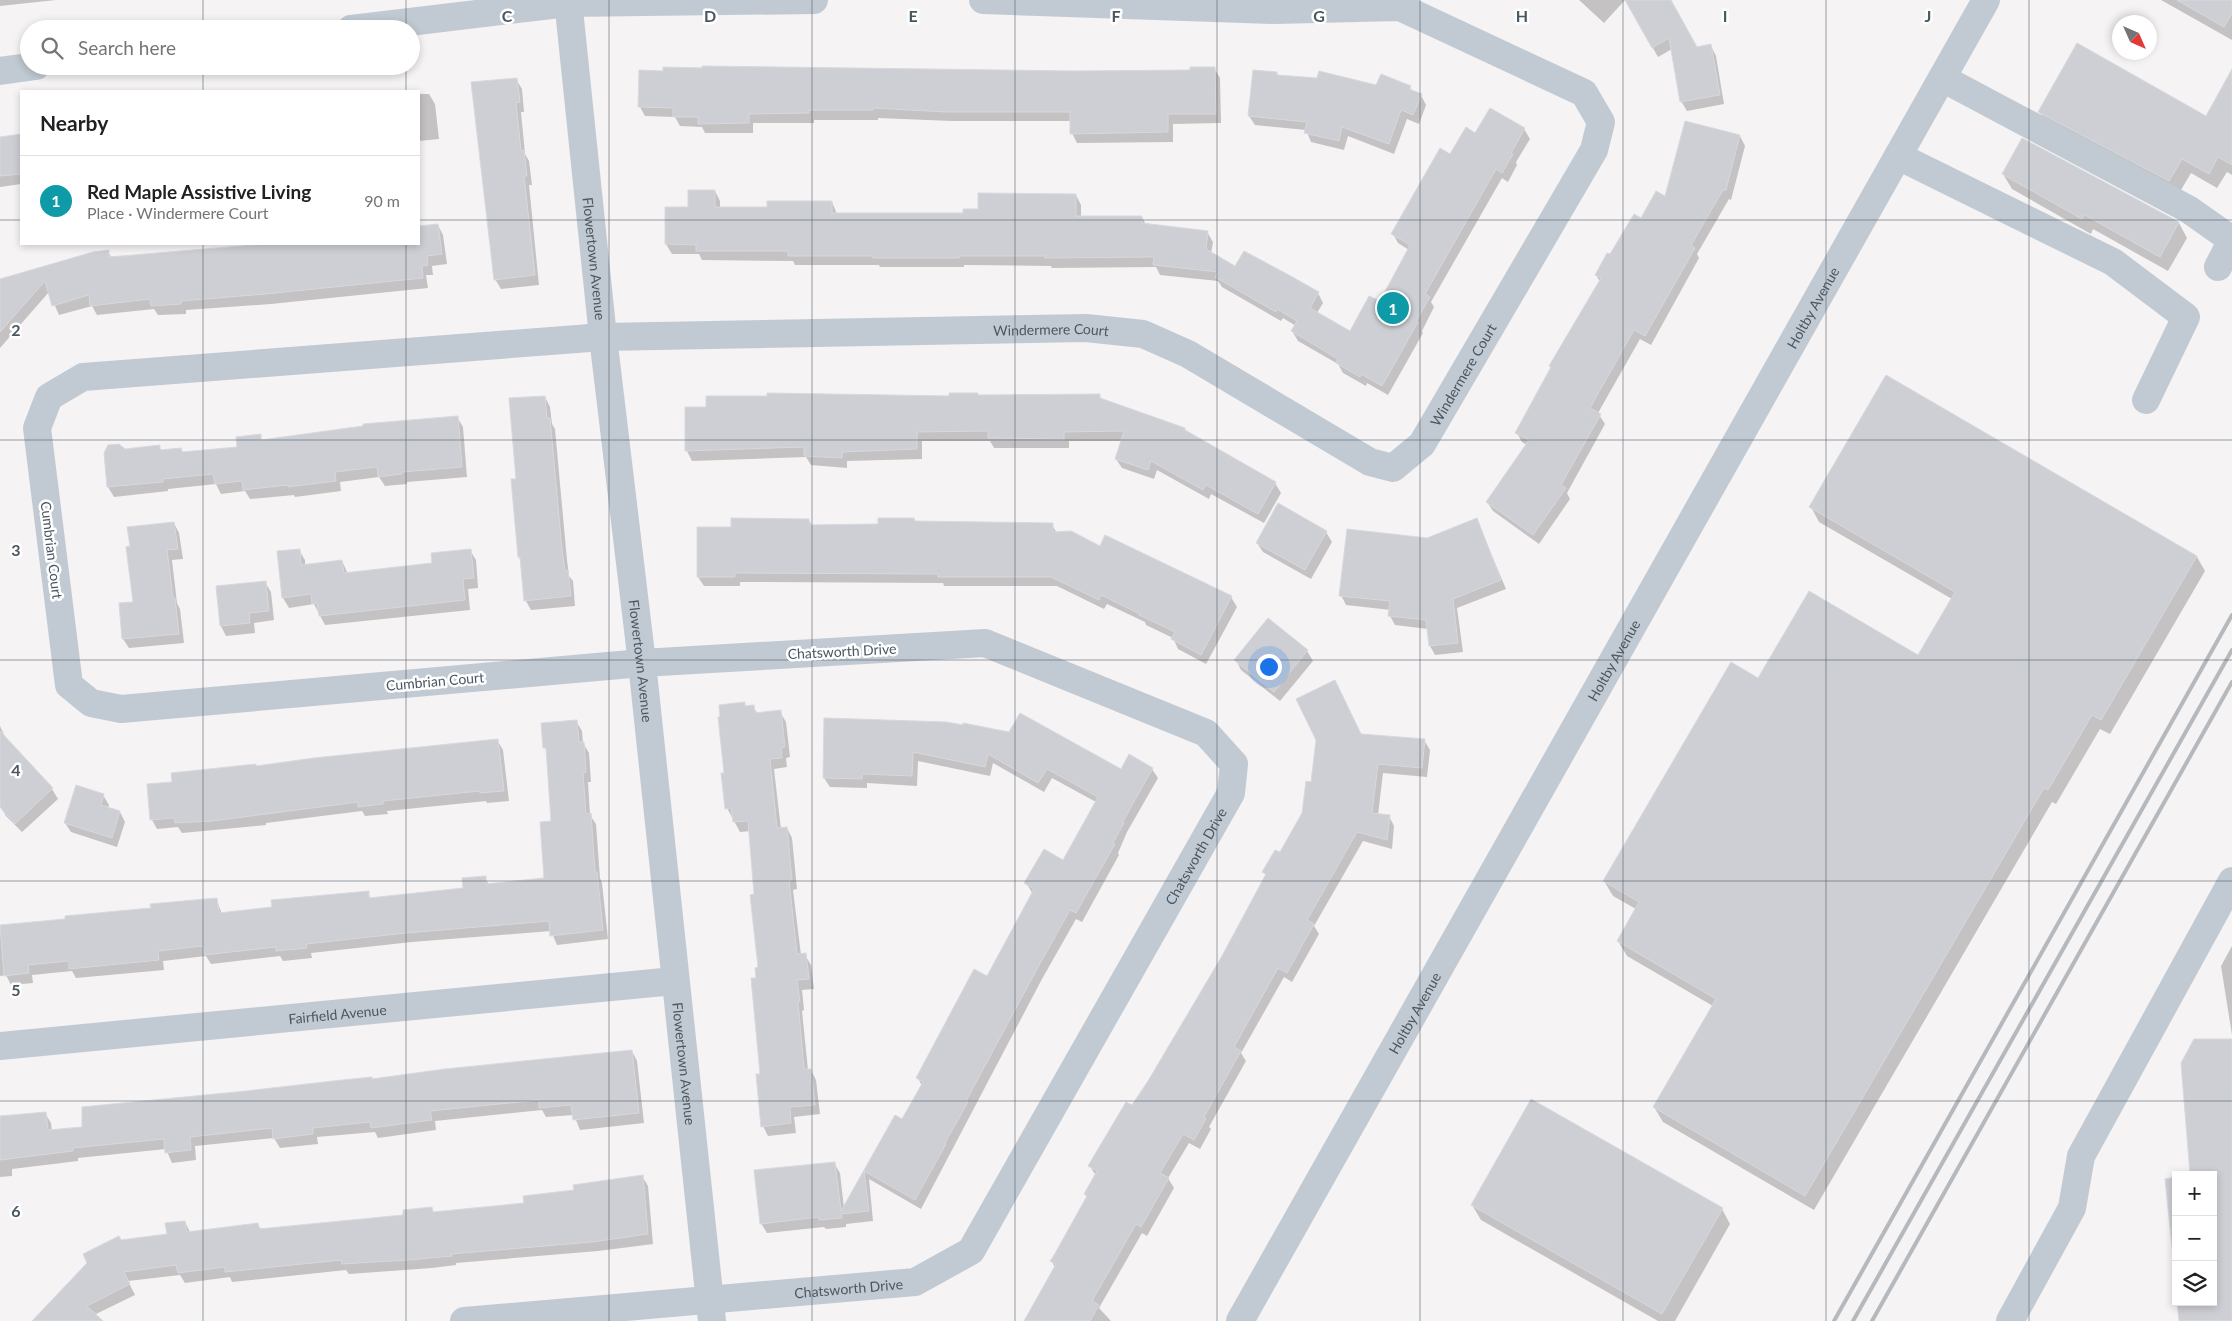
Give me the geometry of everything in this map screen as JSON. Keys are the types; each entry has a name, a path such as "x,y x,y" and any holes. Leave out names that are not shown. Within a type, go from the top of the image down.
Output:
{"street":[{"path":"420,20 568,2 814,0"},
{"name":"Windermere Court","path":"603,337 1086,328 1143,334 1188,354 1370,462 1393,468 1422,444 1594,150 1601,122 1584,93 1400,7 1274,10 983,0"},
{"name":"Holtby Avenue","path":"1250,1318 1986,0"},
{"name":"Flowertown Avenue","path":"568,2 603,337 642,663 710,1311"},
{"path":"0,70 20,68"},
{"path":"1942,78 2188,209 2232,240 2218,267"},
{"path":"1898,156 2113,262 2186,317 2146,400"},
{"name":"Cumbrian Court","path":"603,337 83,377 49,397 37,428 69,685 91,704 121,708 642,663"},
{"name":"Chatsworth Drive","path":"464,1321 710,1311 915,1282 971,1251 1230,793 1234,764 1206,733 985,643 642,663"},
{"path":"2010,1321 2072,1208 2081,1156 2232,881"},
{"name":"Fairfield Avenue","path":"0,1046 674,981"}],"building":[{"path":"1625,0 1671,0 1697,47 1711,44 1720,95 1680,102 1669,38 1652,48"},
{"path":"2177,0 2232,0 2232,13 2224,27"},
{"path":"2077,43 2206,116 2232,69 2232,165 2218,157 2209,174 2182,159 2169,181 2038,112"},
{"path":"702,66 1075,71 1190,70 1190,67 1215,67 1216,114 1168,114 1168,132 1070,134 1070,112 946,112 873,108 873,110 809,110 809,113 749,114 749,123 698,124 698,117 673,117 673,108 638,107 639,70 663,71 663,67 702,68"},
{"path":"1253,70 1277,72 1277,75 1317,78 1319,71 1376,85 1381,74 1411,86 1409,89 1422,94 1413,115 1401,110 1389,144 1342,127 1339,141 1304,133 1307,122 1248,116"},
{"path":"517,78 520,102 516,103 521,151 524,150 527,176 524,176 535,275 494,280 471,82"},
{"path":"1490,108 1525,128 1502,173 1496,169 1425,294 1430,297 1382,386 1361,374 1360,377 1336,363 1338,359 1291,331 1297,321 1277,309 1276,312 1215,277 1218,272 1153,265 1154,257 1045,258 1045,256 959,256 959,258 873,258 873,256 788,256 788,251 696,251 696,245 665,244 665,207 688,207 688,190 715,190 715,207 767,207 767,201 832,201 832,213 963,213 963,209 978,209 978,193 1076,194 1076,216 1142,216 1142,223 1208,231 1206,249 1235,266 1244,251 1319,292 1310,308 1350,331 1369,296 1380,301 1410,245 1391,234 1440,148 1450,154 1466,127 1475,133"},
{"path":"1685,121 1740,135 1726,190 1723,190 1691,245 1695,248 1645,336 1634,330 1590,408 1601,414 1561,485 1566,488 1533,535 1486,502 1529,440 1515,433 1551,367 1549,366 1601,278 1595,275 1607,253 1610,254 1634,214 1641,218 1656,191 1665,196"},
{"path":"20,134 20,174 0,176 0,137"},
{"path":"2022,138 2179,222 2160,257 2085,215 2082,219 2002,174"},
{"path":"438,224 442,254 427,256 428,265 422,266 423,278 181,301 181,304 151,306 150,299 90,306 89,295 52,306 45,281 0,332 0,279 93,252 109,250 109,257 253,245 420,245 420,226"},
{"path":"1886,375 2197,556 2101,720 2092,715 2048,790 2044,788 1805,1196 1653,1107 1716,999 1617,941 1639,902 1603,881 1731,662 1758,678 1809,591 1918,655 1955,592 1809,507"},
{"path":"767,393 949,396 949,393 978,393 978,395 1100,394 1100,398 1185,428 1185,430 1276,482 1258,514 1206,485 1203,490 1151,461 1148,470 1115,459 1124,431 1064,432 1064,439 988,438 988,431 917,432 917,449 842,452 842,458 804,456 804,447 685,451 685,407 706,407 706,396 767,396"},
{"path":"545,396 547,418 550,418 562,550 565,571 568,570 571,596 524,601 511,479 516,479 509,398"},
{"path":"458,416 462,467 402,472 402,474 378,477 377,467 335,472 336,481 243,490 242,481 215,484 213,474 163,479 163,482 107,487 104,453 108,445 119,444 125,449 160,445 160,450 181,448 182,452 237,447 236,437 261,434 261,440 363,426 363,424"},
{"path":"1278,503 1327,531 1305,570 1256,543"},
{"path":"731,518 809,519 809,525 878,524 878,518 914,518 915,521 1053,523 1053,532 1071,531 1100,546 1105,535 1232,596 1201,655 1171,639 1175,632 1101,595 1099,600 1051,577 938,577 938,574 735,573 735,577 697,577 697,527 731,527"},
{"path":"1477,518 1501,580 1453,599 1458,643 1429,646 1426,620 1388,616 1390,601 1339,596 1347,529 1427,538"},
{"path":"174,522 178,549 167,550 179,634 122,639 119,603 133,602 126,547 130,546 127,527"},
{"path":"300,549 301,565 342,560 344,573 432,563 431,553 471,549 474,578 463,579 465,600 319,616 317,603 312,604 311,594 282,598 277,551"},
{"path":"266,581 269,611 249,613 250,623 220,626 216,586"},
{"path":"1268,618 1308,650 1274,692 1234,660"},
{"path":"1335,680 1361,734 1425,739 1422,768 1378,764 1372,813 1390,815 1387,840 1357,832 1307,920 1314,924 1287,973 1278,968 1234,1047 1241,1051 1204,1117 1206,1119 1194,1140 1183,1134 1160,1173 1169,1178 1141,1227 1136,1224 1092,1301 1099,1305 1090,1321 1024,1321 1056,1264 1050,1261 1087,1196 1084,1194 1097,1171 1088,1166 1126,1102 1132,1105 1148,1081 1222,956 1266,874 1262,872 1275,850 1280,852 1302,813 1306,781 1311,782 1316,740 1296,699"},
{"path":"745,702 745,706 754,705 755,713 781,710 785,747 781,748 782,758 770,759 777,828 787,827 792,880 789,880 797,954 806,953 809,979 797,980 800,1001 798,1001 804,1069 811,1069 815,1105 790,1107 791,1123 761,1127 756,1074 760,1074 751,978 756,978 755,968 758,967 750,895 754,894 748,821 733,822 731,808 725,809 721,773 724,773 718,717 720,717 719,705"},
{"path":"1020,713 1121,769 1129,754 1153,768 1122,823 1124,823 1113,843 1115,844 1076,913 1070,910 966,1101 968,1102 915,1200 864,1171 869,1211 841,1214 842,1218 819,1220 819,1217 760,1224 754,1170 835,1162 841,1211 895,1115 902,1119 923,1082 916,1078 974,969 987,976 1034,889 1024,883 1044,849 1063,860 1098,797 1047,769 1038,783 988,754 985,767 913,752 912,776 862,774 862,779 823,778 824,718 946,722 963,725 963,723 1009,732"},
{"path":"577,720 579,742 584,742 586,772 583,773 586,814 591,813 595,872 597,872 603,930 550,936 549,921 406,933 306,944 307,948 276,951 276,947 204,955 203,946 158,951 159,960 69,969 69,961 28,965 29,973 4,976 0,925 65,919 65,916 151,908 150,904 217,898 219,913 272,907 271,900 369,891 369,898 463,888 462,878 486,876 486,884 544,878 540,822 551,821 546,748 543,748 541,723"},
{"path":"0,731 53,788 15,824 0,807"},
{"path":"498,739 504,791 480,793 480,791 383,801 383,804 358,807 358,802 212,821 175,823 174,818 150,820 147,784 172,782 171,773 256,764 256,766 314,758"},
{"path":"76,785 104,794 101,805 120,811 112,838 64,823"},
{"path":"2194,1039 2232,1039 2232,1321 2179,1321 2177,1306 2217,1306 2217,1171 2190,1171 2181,1063"},
{"path":"632,1050 639,1113 573,1120 571,1105 539,1108 539,1100 430,1111 432,1120 371,1128 370,1122 313,1128 313,1134 273,1139 272,1128 190,1137 191,1150 165,1153 164,1139 73,1148 73,1151 0,1160 0,1116 46,1112 48,1130 82,1127 82,1107 372,1077 372,1079 445,1069"},
{"path":"1531,1099 1723,1208 1662,1314 1471,1205"},
{"path":"643,1175 648,1234 592,1242 451,1254 452,1256 408,1260 342,1264 341,1260 225,1272 225,1267 178,1273 176,1265 124,1272 130,1284 87,1306 103,1321 32,1321 87,1263 83,1254 119,1236 121,1240 167,1234 165,1223 185,1221 187,1232 258,1223 259,1229 403,1215 403,1210 432,1207 433,1212 524,1203 523,1196 574,1190 573,1185"},
{"path":"2172,1178 2172,1246 2165,1179"}],"railway":[{"path":"1834,1321 2232,615"},
{"path":"1853,1321 2232,650"},
{"path":"1872,1321 2232,682"}],"place":[{"name":"Red Maple Assistive Living","path":"1393,308"}]}
